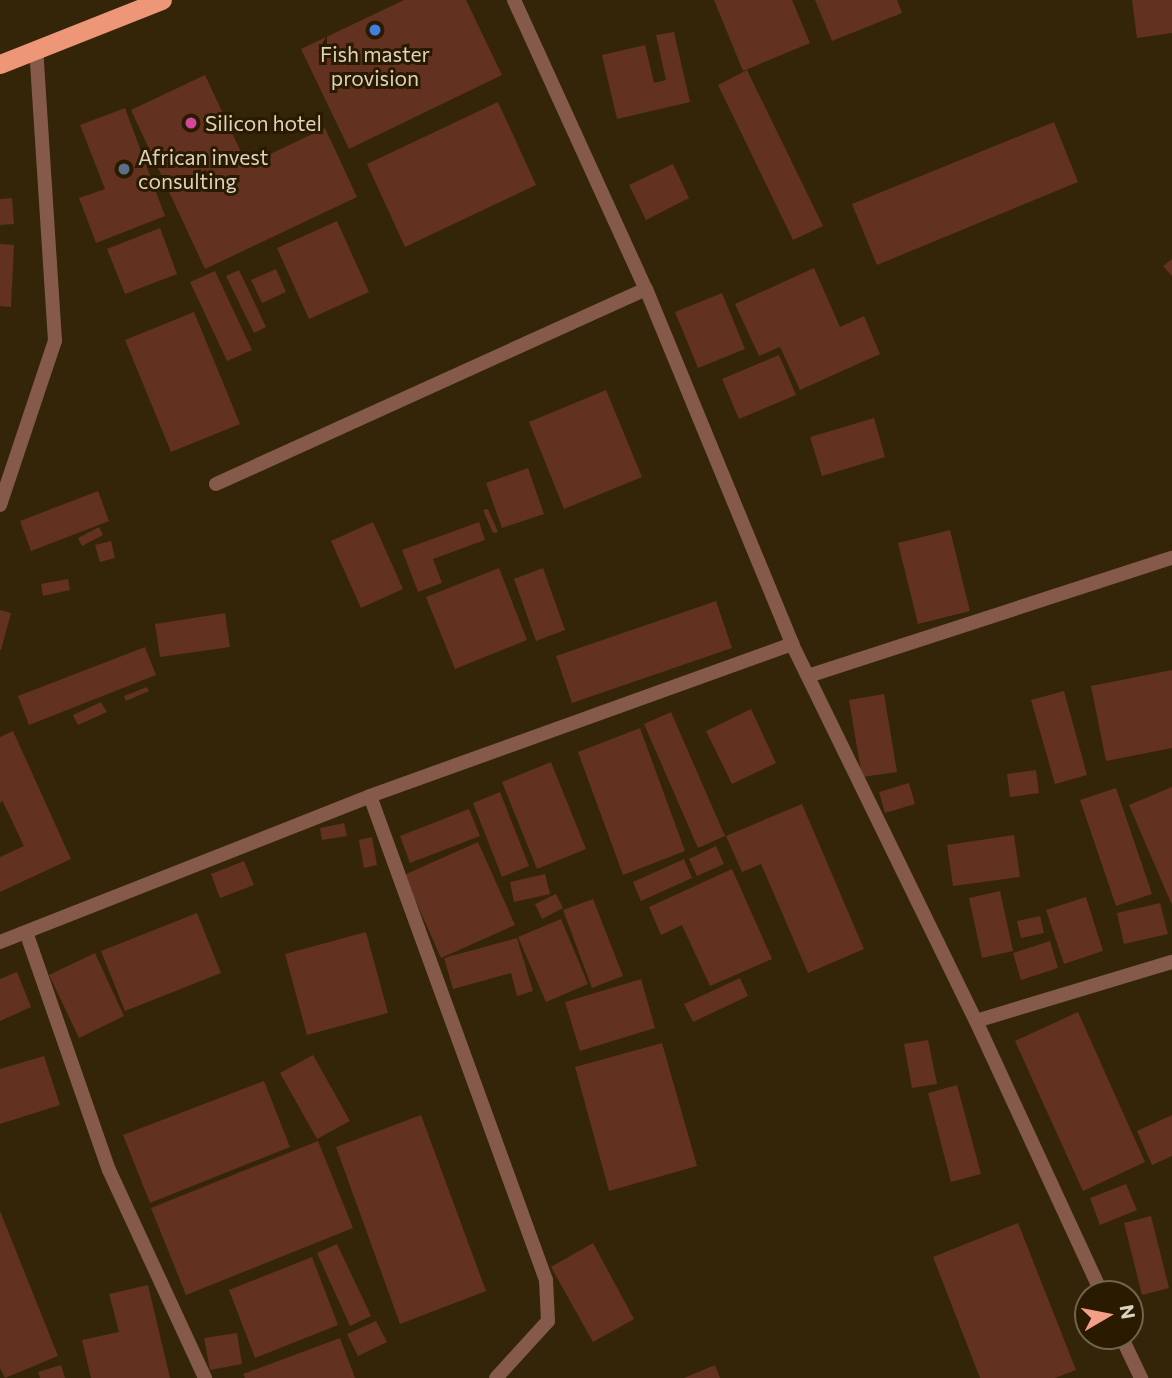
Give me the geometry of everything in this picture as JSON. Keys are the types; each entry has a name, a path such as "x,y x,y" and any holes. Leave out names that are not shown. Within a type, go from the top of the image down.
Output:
{"highway":[{"path":"0,64 162,0"}],"street":[{"path":"514,0 646,289 792,644 976,1021 1096,1280"},
{"path":"0,505 55,341 36,49"},
{"path":"216,484 646,289"},
{"path":"808,676 1172,558"},
{"path":"0,942 370,796 792,644"},
{"path":"370,796 548,1289 548,1321 496,1378"},
{"path":"26,932 109,1170 205,1378"},
{"path":"976,1021 1172,962"},
{"path":"1128,1350 1141,1378"}],"building":[{"path":"404,0 466,0 502,75 349,149 301,49"},
{"path":"714,0 792,0 810,43 743,71"},
{"path":"815,0 897,0 902,13 832,41"},
{"path":"1132,0 1172,0 1172,33 1137,38"},
{"path":"674,32 690,102 617,119 602,55 645,45 654,83 666,80 656,35"},
{"path":"747,70 823,226 793,240 718,85"},
{"path":"205,75 247,165 325,128 357,197 205,269 131,110"},
{"path":"498,102 536,185 405,247 367,164"},
{"path":"125,108 165,216 96,243 79,198 105,189 80,125"},
{"path":"1054,122 1078,182 877,265 852,204"},
{"path":"673,164 689,198 646,220 629,185"},
{"path":"12,198 14,224 0,225 0,199"},
{"path":"337,221 369,292 309,319 277,248"},
{"path":"160,228 177,274 125,294 107,249"},
{"path":"0,244 14,245 11,307 0,306"},
{"path":"1172,259 1172,276 1163,266"},
{"path":"814,268 840,327 864,316 880,354 800,390 780,347 759,356 735,304"},
{"path":"276,269 286,292 262,303 251,280"},
{"path":"239,270 266,327 254,333 226,276"},
{"path":"215,271 252,350 227,361 190,282"},
{"path":"722,293 745,349 698,368 675,312"},
{"path":"194,312 240,424 171,452 125,340"},
{"path":"779,355 796,395 739,419 722,379"},
{"path":"606,390 642,477 564,509 529,422"},
{"path":"874,418 885,457 822,476 810,437"},
{"path":"528,468 544,514 502,528 486,483"},
{"path":"98,491 109,521 31,551 20,521"},
{"path":"488,509 498,532 493,533 483,510"},
{"path":"373,522 403,589 361,608 331,541"},
{"path":"479,522 485,540 433,559 442,583 418,592 402,550"},
{"path":"99,527 103,535 82,546 78,538"},
{"path":"950,530 970,611 918,624 898,543"},
{"path":"111,541 115,558 100,562 95,545"},
{"path":"499,568 527,640 455,669 426,597"},
{"path":"543,568 565,630 536,641 514,579"},
{"path":"68,579 70,590 43,596 41,584"},
{"path":"716,601 732,648 572,703 556,656"},
{"path":"0,610 11,613 1,650 0,650"},
{"path":"225,613 230,647 160,657 155,624"},
{"path":"145,647 156,675 29,725 18,696"},
{"path":"1172,670 1172,748 1106,761 1091,686"},
{"path":"147,687 149,691 126,701 124,696"},
{"path":"1064,691 1087,775 1055,784 1031,700"},
{"path":"884,694 897,772 862,777 849,700"},
{"path":"101,702 107,712 78,725 73,715"},
{"path":"751,709 776,763 732,784 706,731"},
{"path":"671,712 725,836 698,848 644,724"},
{"path":"640,728 685,851 623,875 578,752"},
{"path":"13,731 71,859 0,892 0,857 24,846 2,800 0,804 0,737"},
{"path":"551,762 586,849 537,869 502,782"},
{"path":"1036,770 1039,793 1010,797 1007,774"},
{"path":"909,783 915,804 885,813 879,792"},
{"path":"1172,787 1172,905 1129,805"},
{"path":"1116,788 1152,894 1116,906 1080,800"},
{"path":"500,792 529,866 502,877 473,803"},
{"path":"802,804 864,949 808,973 761,864 742,872 726,836"},
{"path":"469,809 480,836 410,863 400,836"},
{"path":"344,823 347,836 322,840 320,828"},
{"path":"1014,835 1020,877 953,886 947,845"},
{"path":"372,837 377,865 364,868 359,840"},
{"path":"478,842 515,925 441,958 404,875"},
{"path":"716,846 724,864 697,876 689,859"},
{"path":"684,859 692,878 641,901 633,882"},
{"path":"244,861 254,885 220,898 211,874"},
{"path":"732,869 772,959 710,986 682,925 661,935 649,907"},
{"path":"545,874 550,894 514,902 510,882"},
{"path":"1000,891 1013,951 982,958 969,898"},
{"path":"556,894 563,908 542,919 535,904"},
{"path":"1086,897 1103,951 1064,964 1046,910"},
{"path":"593,899 623,976 592,988 563,910"},
{"path":"1160,903 1168,934 1124,944 1117,913"},
{"path":"197,913 221,973 125,1011 101,951"},
{"path":"1040,916 1044,933 1021,938 1017,921"},
{"path":"561,919 588,984 546,1002 518,937"},
{"path":"366,932 388,1013 307,1035 285,954"},
{"path":"517,938 533,991 517,996 511,973 453,989 444,958"},
{"path":"1050,941 1058,968 1021,980 1013,953"},
{"path":"95,953 124,1016 79,1038 49,975"},
{"path":"17,972 31,1007 0,1021 0,979"},
{"path":"740,978 748,996 693,1022 684,1004"},
{"path":"641,979 655,1028 580,1051 565,1002"},
{"path":"1078,1012 1145,1162 1083,1191 1015,1041"},
{"path":"928,1040 937,1084 912,1088 904,1044"},
{"path":"662,1043 697,1166 609,1191 575,1067"},
{"path":"313,1055 350,1121 317,1139 280,1073"},
{"path":"44,1056 60,1105 0,1124 0,1069"},
{"path":"264,1081 290,1147 150,1203 123,1135"},
{"path":"957,1085 981,1174 951,1182 928,1093"},
{"path":"421,1115 486,1291 400,1324 336,1147"},
{"path":"1172,1115 1172,1156 1152,1165 1137,1131"},
{"path":"318,1141 353,1228 186,1295 151,1208"},
{"path":"1126,1184 1137,1210 1100,1225 1090,1198"},
{"path":"0,1211 58,1356 5,1378 0,1368"},
{"path":"1151,1216 1169,1288 1144,1294 1144,1280 1138,1280 1124,1223"},
{"path":"1018,1223 1076,1370 1055,1378 980,1378 933,1257"},
{"path":"593,1243 634,1319 593,1342 551,1267"},
{"path":"337,1244 371,1316 350,1326 317,1253"},
{"path":"312,1257 338,1325 255,1358 229,1290"},
{"path":"148,1285 170,1378 91,1378 82,1340 119,1332 109,1294"},
{"path":"376,1321 387,1342 358,1356 347,1334"},
{"path":"237,1333 242,1364 210,1370 204,1338"},
{"path":"340,1338 355,1378 245,1378 243,1374"},
{"path":"61,1365 65,1378 40,1378 38,1372"},
{"path":"715,1365 720,1378 684,1378"}],"place":[{"name":"Fish master provision","path":"375,30"},
{"name":"Silicon hotel","path":"191,123"},
{"name":"African invest consulting","path":"124,169"}]}
